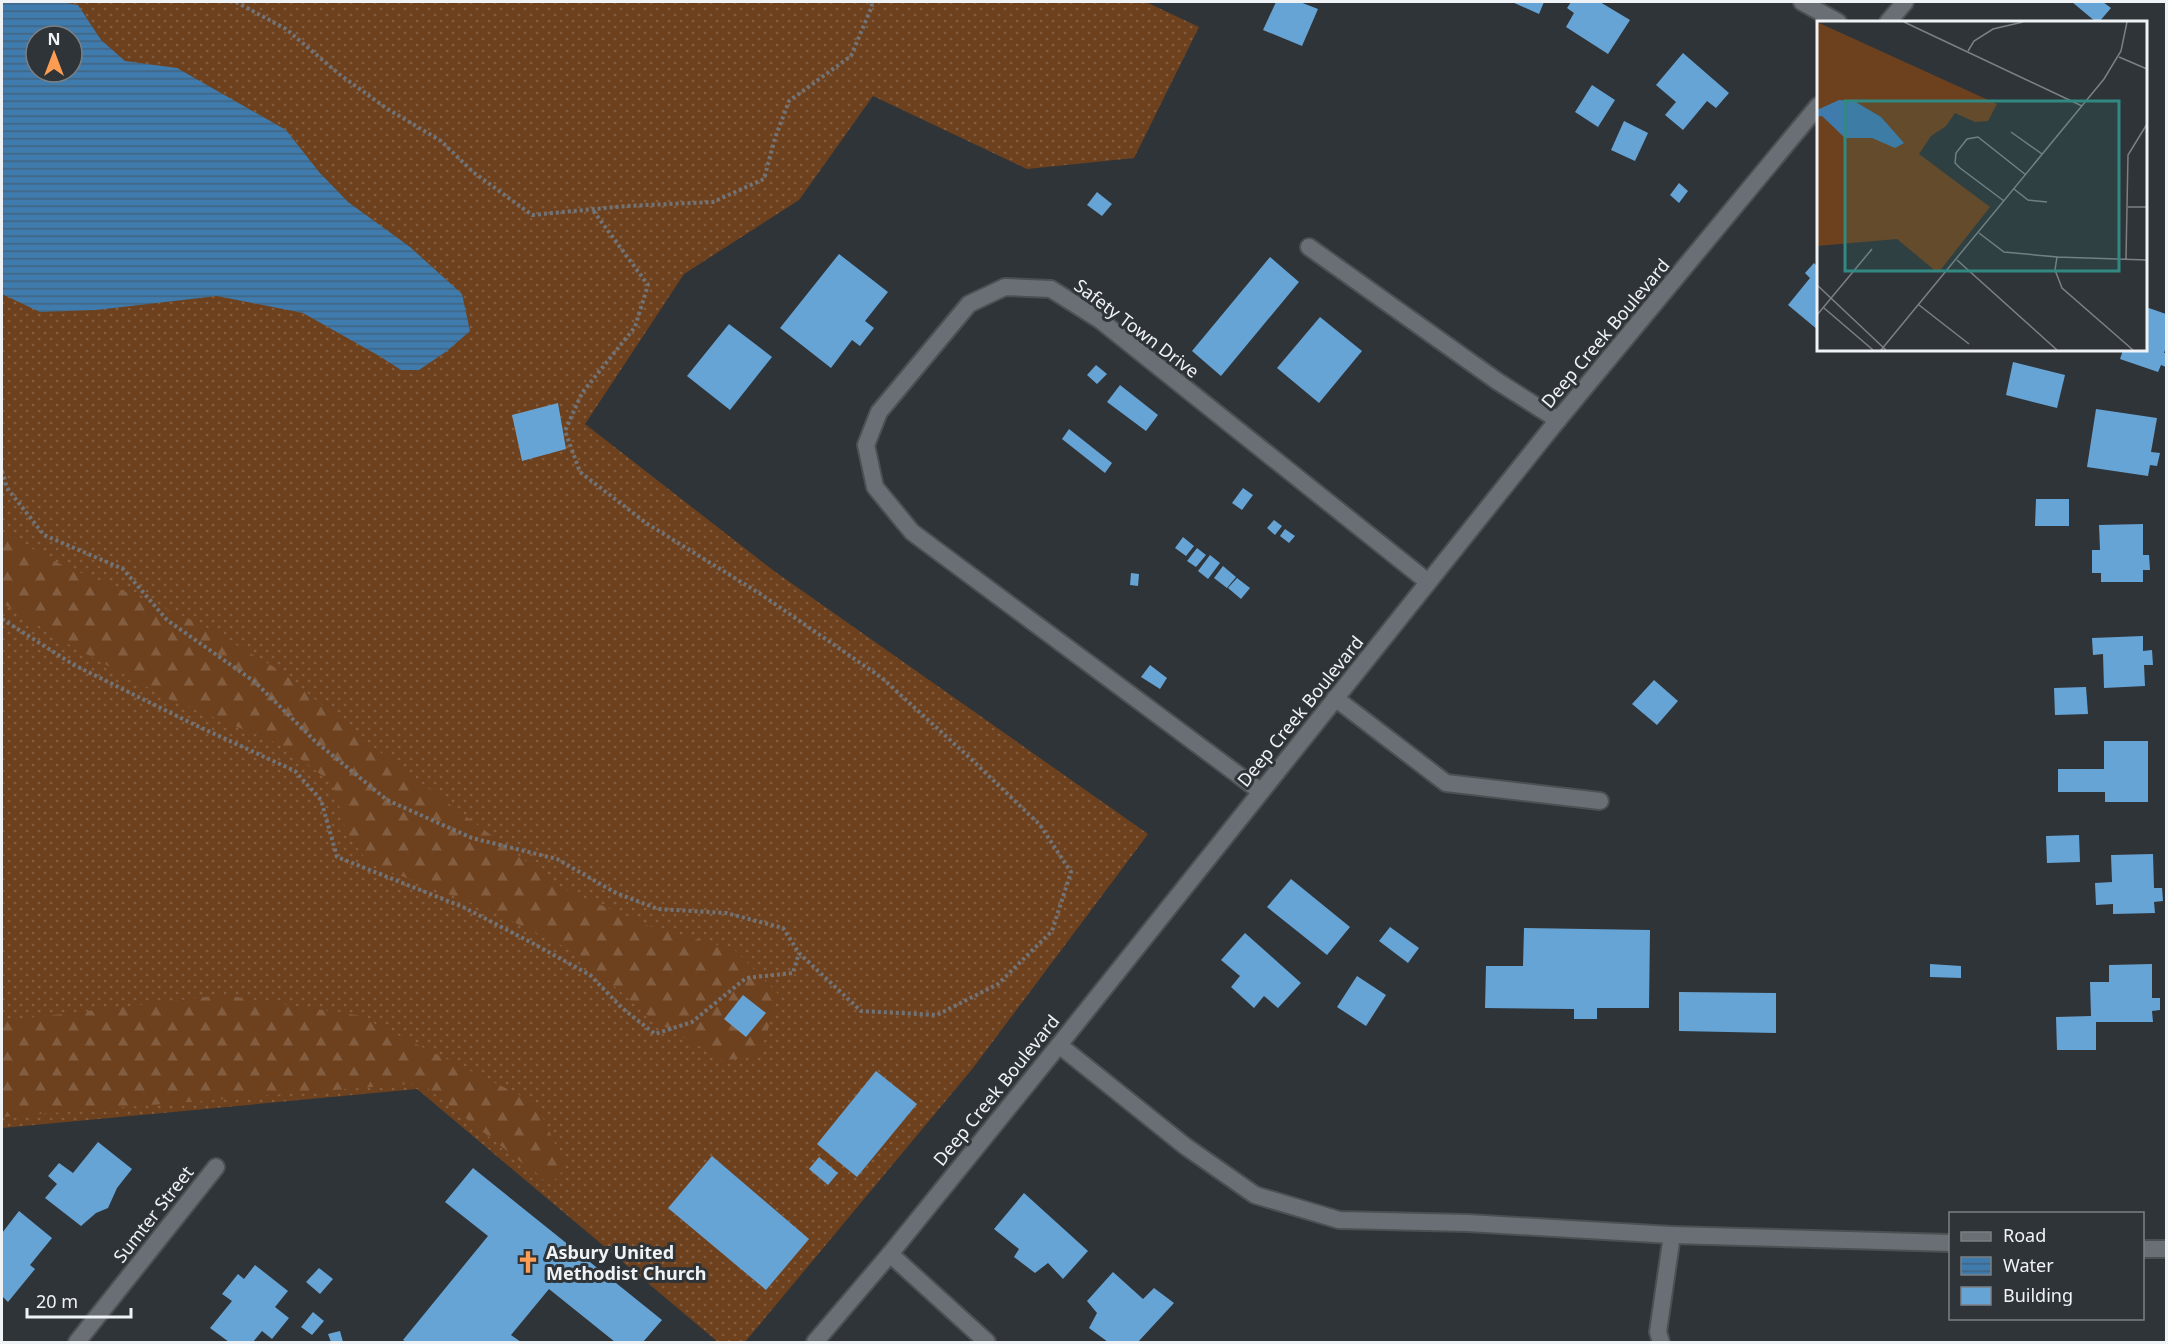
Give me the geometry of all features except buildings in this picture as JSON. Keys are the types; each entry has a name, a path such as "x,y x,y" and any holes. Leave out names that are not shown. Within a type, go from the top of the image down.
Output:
{"street":[{"path":"1802,2 1836,21"},
{"path":"1889,21 1905,2"},
{"name":"Deep Creek Boulevard","path":"815,1342 890,1254 1059,1045 1558,420 1817,107"},
{"path":"1309,248 1497,381 1558,420"},
{"name":"Safety Town Drive","path":"1260,791 912,532 875,487 866,445 879,412 969,304 1005,287 1051,289 1100,320 1428,582"},
{"path":"1335,698 1446,783 1600,801"},
{"path":"1059,1045 1185,1146 1255,1195 1339,1220 1468,1223 1672,1235 1949,1243"},
{"name":"Sumter Street","path":"76,1342 216,1167"},
{"path":"1661,1342 1659,1332 1672,1235"},
{"path":"2144,1249 2166,1249"},
{"path":"890,1254 987,1342"}],"path":[{"path":"236,2 286,29 348,80 387,108 441,141 473,172 532,215 713,202 764,179 775,138 789,101 851,56 872,6 871,2"},
{"path":"2,471 7,488 44,535 123,569 167,620 255,682 315,741 387,800 472,838 556,859 616,893 658,909 726,913 783,928 799,953 861,1011 937,1015 998,984 1052,931 1071,872 1040,825 882,678 762,595 646,523 580,472 565,430 582,393 634,327 648,285 592,209"},
{"path":"2,619 74,665 193,724 296,771 321,800 337,858 463,907 534,944 590,975 622,1008 655,1034 692,1022 746,978 794,973 799,953"}],"green space":[{"path":"2,2 1146,2 1199,27 1134,158 1027,169 873,96 799,200 684,274 585,424 774,571 1148,834 973,1068 745,1342 718,1342 417,1089 2,1128"},
{"path":"2,532 58,563 199,623 279,670 380,752 562,888 649,926 735,950 779,995 759,1057 723,1060 653,1020 575,952 487,909 370,864 347,835 333,784 284,746 171,700 68,644 2,603"},
{"path":"223,995 357,1015 536,1103 566,1167 550,1185 421,1083 2,1117 2,1021"}],"water":[{"path":"2,2 61,2 78,5 101,40 125,61 177,68 286,130 319,172 348,202 410,247 462,294 470,331 447,351 419,370 401,370 303,313 217,296 96,310 40,312 2,294"}],"place":[{"name":"Asbury United Methodist Church","path":"528,1262"}]}
